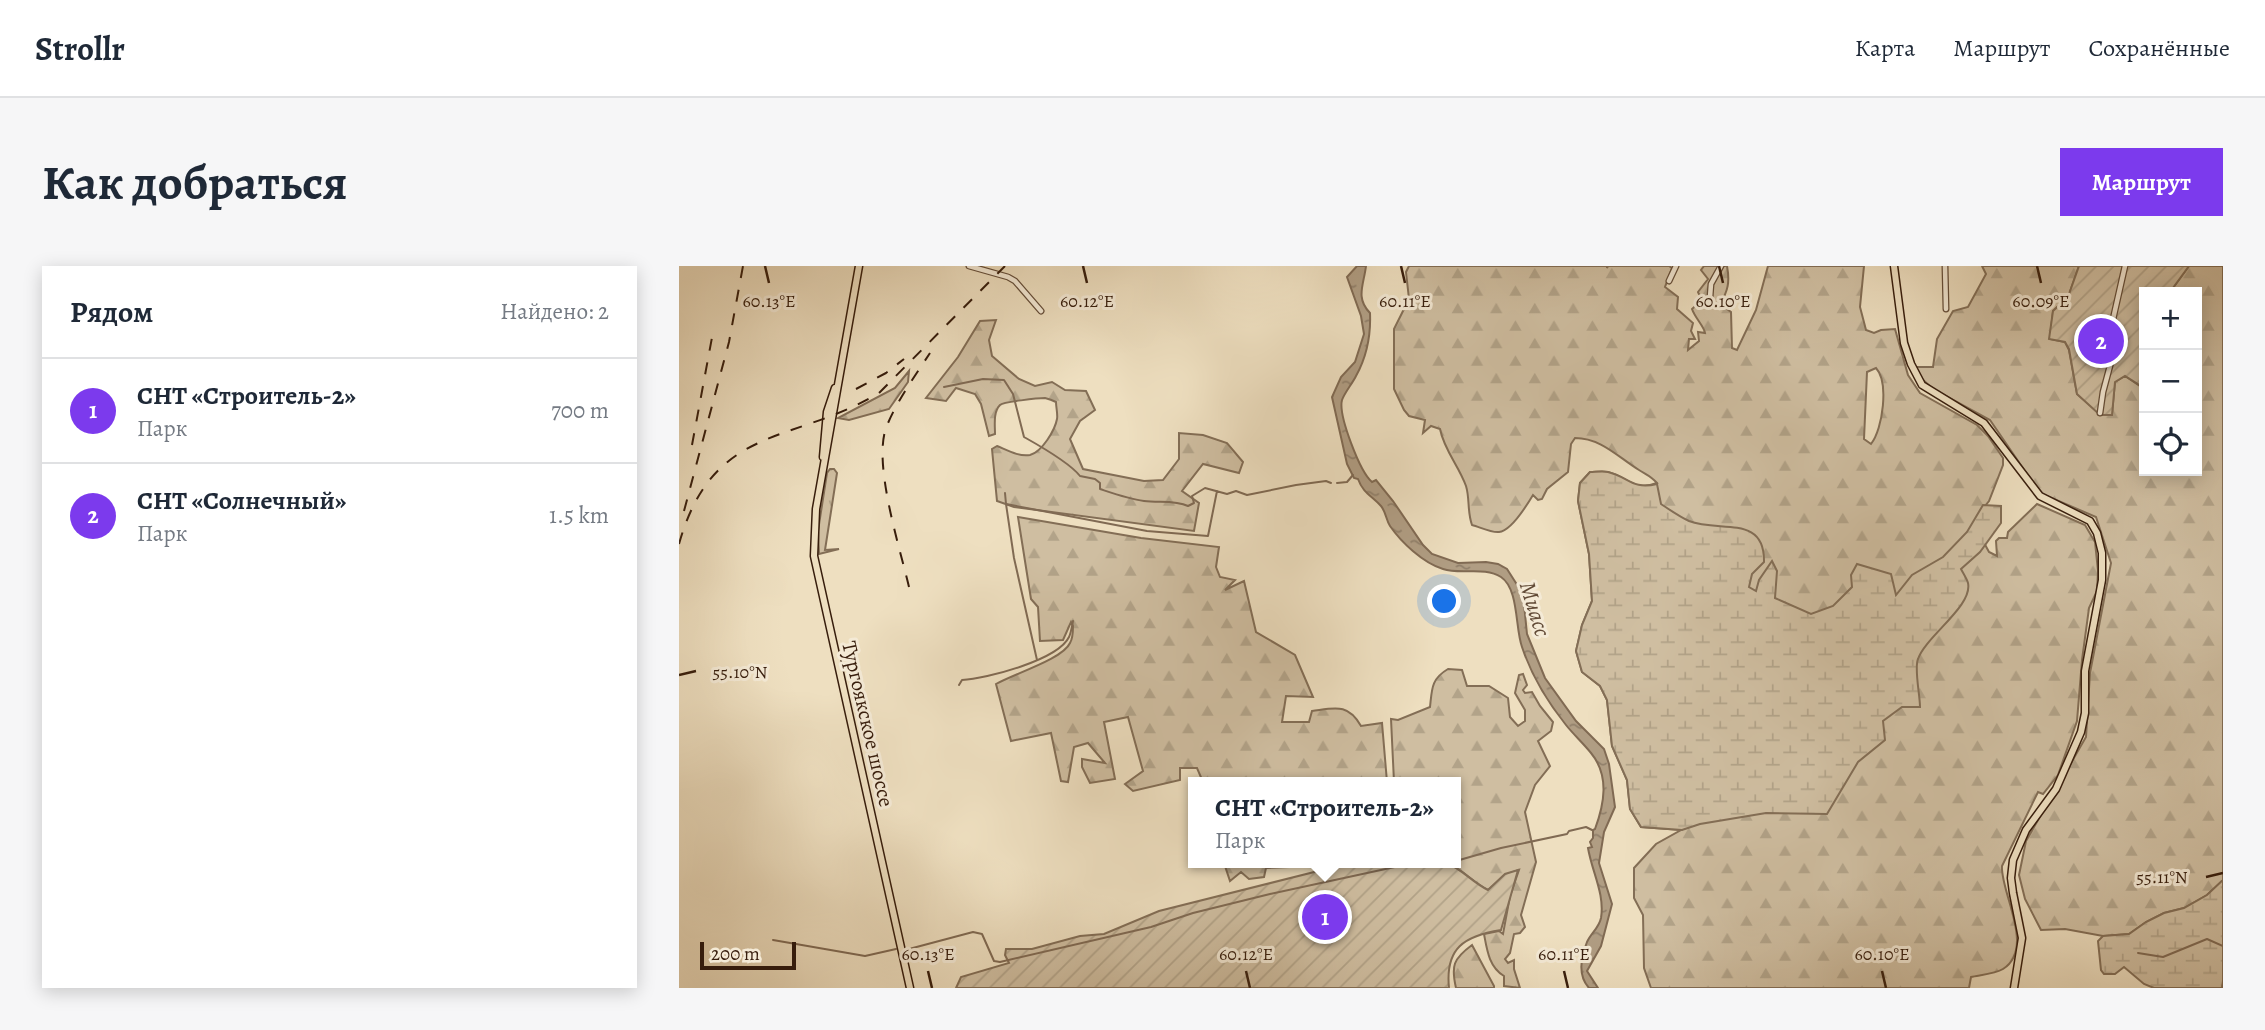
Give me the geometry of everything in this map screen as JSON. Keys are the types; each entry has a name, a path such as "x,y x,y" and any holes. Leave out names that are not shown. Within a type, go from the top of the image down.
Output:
{"main road":[{"name":"Тургоякское шоссе","path":"859,266 841,370 827,412 814,535 816,569 910,988"},
{"path":"1894,266 1904,343 1916,376 1927,389 1984,423 2040,496 2090,521 2097,533 2102,553 2102,580 2084,671 2085,713 2081,732 2056,789 2026,830 2013,860 2011,878 2022,938 2014,988"}],"street":[{"path":"969,266 1015,281 1041,311"},
{"path":"1669,281 1676,266"},
{"path":"1710,297 1711,284 1721,266"},
{"path":"1945,266 1946,309"},
{"path":"2100,413 2119,332 2111,328 2125,266"}],"green space":[{"path":"1409,266 1669,266 1672,268 1665,287 1678,297 1677,309 1693,323 1691,331 1695,339 1689,339 1688,350 1699,341 1698,332 1705,333 1692,309 1702,300 1698,292 1708,279 1701,270 1704,266 1727,266 1728,286 1720,304 1731,312 1732,348 1737,350 1756,310 1768,266 1864,266 1860,307 1866,330 1874,333 1895,329 1908,375 1920,393 1977,425 2003,458 2003,465 1989,501 1977,516 1977,525 1989,552 1997,556 1996,541 1999,538 2007,538 2008,532 2037,504 2085,525 2095,542 2097,591 2089,608 2077,721 2058,775 2043,794 2038,792 2002,866 2017,934 2012,960 2003,969 1971,977 1969,988 1651,988 1644,968 1643,915 1634,898 1634,868 1656,844 1681,830 1641,827 1630,809 1627,780 1612,746 1607,700 1600,686 1582,672 1576,651 1582,625 1592,601 1589,554 1578,501 1580,483 1590,472 1608,472 1636,485 1657,483 1601,445 1575,438 1571,444 1568,472 1547,489 1542,499 1538,500 1533,495 1509,527 1504,531 1493,532 1472,525 1466,486 1440,429 1431,426 1423,433 1425,420 1409,416 1394,389 1394,329 1409,299 1406,272","holes":["1876,368 1880,375 1883,406 1879,428 1871,444 1864,439 1867,372"]},
{"path":"1982,266 2079,266 2068,297 2053,311 2050,339 2065,342 2069,350 2077,394 2100,414 2112,414 2115,382 2125,376 2139,385 2139,476 2202,476 2202,287 2174,287 2189,266 2223,266 2223,880 2207,895 2184,908 2164,913 2146,922 2129,934 2103,936 2065,929 2041,930 2025,899 2019,875 2026,841 2086,737 2090,673 2111,563 2096,517 2040,493 1990,420 1933,389 1921,378 1916,367 1933,367 1937,339 1953,311 1968,307 1986,274"},
{"path":"2079,266 2189,266 2174,287 2139,287 2139,385 2125,376 2115,382 2112,415 2100,415 2077,394 2069,349 2065,342 2049,339 2053,311 2068,297"},
{"path":"996,320 989,340 992,356 1019,379 1035,386 1052,382 1065,390 1086,391 1095,410 1080,421 1070,439 1083,469 1144,481 1163,480 1179,459 1179,433 1203,435 1227,443 1243,462 1239,473 1203,464 1182,491 1199,503 1194,531 1014,507 997,501 992,449 997,446 1022,455 1035,453 1054,429 1057,417 1056,402 1041,398 1000,405 995,415 995,434 989,436 981,404 975,394 956,388 946,401 926,398 958,357 980,321"},
{"path":"909,371 908,382 889,409 849,420 838,418 895,388"},
{"path":"830,469 837,473 825,550 839,549 819,554 818,531 827,473"},
{"path":"1590,472 1608,472 1636,484 1657,484 1661,504 1689,521 1749,531 1757,537 1762,547 1764,562 1752,574 1749,587 1756,591 1759,580 1772,561 1777,571 1775,598 1811,614 1833,606 1852,587 1851,575 1857,564 1891,574 1896,595 1912,575 1943,557 1967,532 1983,505 2001,506 2001,523 1980,552 1961,569 1968,583 1968,592 1918,659 1920,707 1902,707 1883,721 1885,740 1858,762 1827,814 1766,813 1700,824 1682,830 1641,827 1630,809 1627,780 1612,746 1607,700 1600,686 1582,672 1576,651 1582,625 1592,601 1589,554 1578,501 1580,483"},
{"path":"1018,517 1141,538 1219,547 1216,567 1220,577 1235,580 1225,590 1244,581 1256,632 1295,655 1313,697 1286,696 1282,722 1309,722 1312,711 1334,708 1346,710 1361,726 1382,723 1387,777 1201,777 1197,768 1180,768 1180,780 1133,791 1125,784 1143,771 1128,717 1104,722 1115,779 1090,783 1082,767 1082,759 1105,763 1088,743 1074,747 1068,782 1061,781 1051,733 1011,741 996,684 1058,655 1070,643 1073,635 1071,622 1063,640 1040,641 1038,607 1031,599"},
{"path":"1448,669 1462,670 1467,686 1489,686 1508,698 1510,717 1518,726 1525,721 1525,710 1515,693 1519,675 1523,674 1527,685 1523,690 1525,693 1532,692 1553,722 1551,731 1538,741 1550,766 1535,785 1525,812 1536,862 1521,915 1525,927 1520,933 1514,934 1510,953 1505,959 1508,963 1514,960 1520,988 1504,986 1504,976 1492,963 1484,934 1499,931 1503,934 1510,896 1519,870 1505,875 1488,890 1455,868 1461,868 1461,777 1394,777 1391,719 1398,720 1430,707 1435,681"},
{"path":"1226,868 1266,868 1264,877 1249,879 1241,872 1230,881"},
{"path":"1330,868 1456,868 1488,890 1505,874 1518,870 1501,930 1477,936 1460,946 1450,963 1449,988 956,988 961,977 1009,963 1005,955 1006,949 1032,949 1080,936 1104,934 1159,911"},
{"path":"2223,880 2223,988 2154,988 2144,984 2124,967 2115,974 2104,974 2101,970 2098,941 2103,936 2129,934 2164,913 2184,908 2207,895"},
{"path":"1472,945 1494,988 1456,988 1455,964"}],"water":[{"name":"Миасс","path":"1357,266 1366,266 1362,296 1370,313 1369,338 1363,361 1342,400 1343,418 1356,456 1367,476 1372,482 1376,480 1432,554 1458,563 1486,562 1507,569 1523,594 1527,634 1545,678 1576,721 1604,749 1609,764 1615,807 1604,832 1599,863 1612,904 1601,946 1587,971 1598,988 1589,988 1585,983 1581,966 1585,948 1600,922 1602,909 1588,848 1592,847 1590,842 1604,791 1597,762 1559,716 1535,678 1522,647 1514,599 1507,583 1501,577 1487,572 1443,569 1420,557 1395,532 1383,508 1365,491 1358,479 1354,478 1347,464 1332,397 1341,377 1355,362 1364,334 1361,316 1347,277"}],"waterway":[{"path":"944,387 983,379 1004,380 1013,394 1024,437 1062,460 1080,476 1095,479 1100,483 1100,489 1127,498 1188,506 1194,503 1192,496 1205,488 1227,494 1236,491 1247,495 1296,485 1326,481 1331,483"},
{"path":"1337,483 1347,482 1353,475"},
{"path":"1005,493 1006,504 1147,531 1208,536 1217,491"},
{"path":"1006,504 1014,558 1037,660"},
{"path":"959,685 962,680 1004,672 1051,653 1069,637 1073,621"},
{"path":"1461,860 1586,827 1592,830"},
{"path":"909,949 973,932 982,934 994,961 1000,962 1151,927 1193,913 1270,894 1390,868"},
{"path":"2138,953 2163,957 2207,939 2223,946"},
{"path":"773,940 865,956 896,949"},
{"path":"2222,988 2223,981"}],"railway":[{"path":"684,511 729,342 743,266"},
{"path":"679,544 694,505 712,477 734,457 759,443 816,422 879,393 1005,266"},
{"path":"692,445 713,332"},
{"path":"909,587 889,507 883,444 886,428 895,409 930,353"},
{"path":"856,389 886,373 904,359"}],"place":[{"name":"СНТ «Солнечный»","path":"2101,341"},
{"name":"СНТ «Строитель-2»","path":"1325,917"}]}
